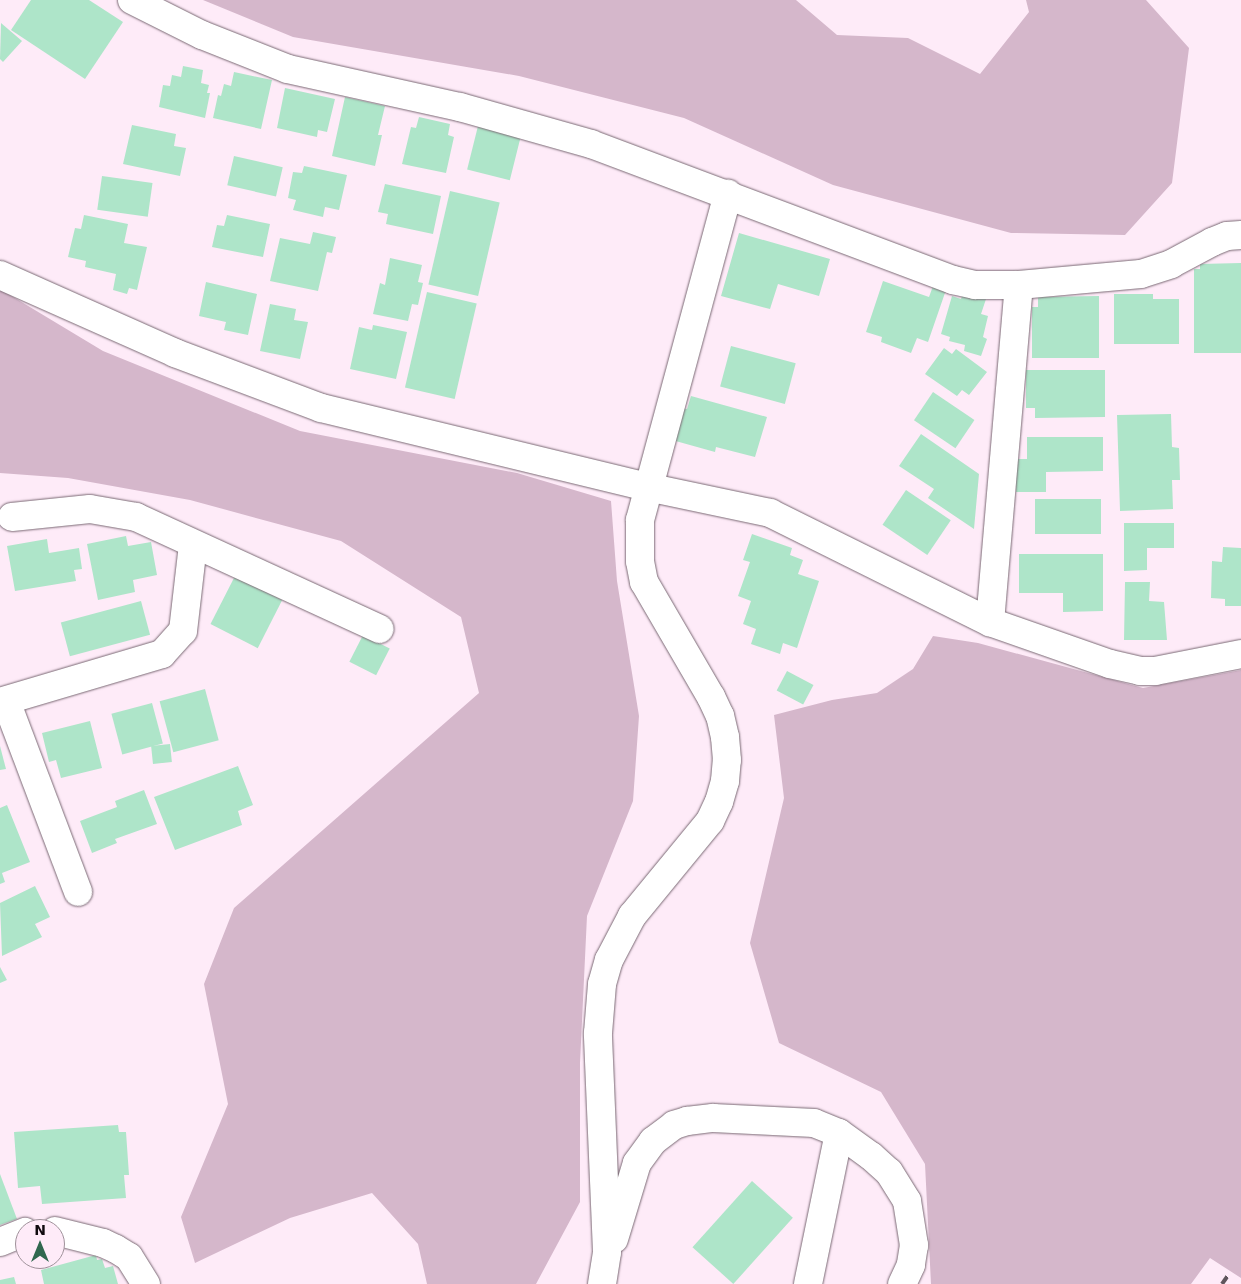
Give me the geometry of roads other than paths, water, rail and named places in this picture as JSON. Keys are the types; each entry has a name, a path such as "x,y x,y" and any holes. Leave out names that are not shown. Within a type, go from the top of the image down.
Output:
{"street":[{"path":"132,0 202,35 288,69 460,108 590,144 728,194 953,280 975,285 1019,285 1141,274 1171,264 1227,236 1241,235"},
{"path":"604,1276 598,1033 602,984 609,960 632,916 710,821 723,788 727,760 725,737 717,710 648,592 641,572 640,520 647,487 728,194"},
{"path":"0,275 175,353 321,408 538,459 647,487 770,513 990,622 1110,664 1140,671 1170,669 1241,654"},
{"path":"990,622 1019,285"},
{"path":"12,517 90,509 136,517 193,545 380,629"},
{"path":"78,892 3,701 162,654 183,631 193,545"},
{"path":"604,1276 638,1163 653,1141 674,1125 700,1118 713,1118 814,1123 839,1133 871,1156 889,1172 907,1201 914,1245 911,1265 902,1284"},
{"path":"808,1284 839,1133"},
{"path":"65,1234 103,1243 116,1249 128,1257 146,1284"},
{"path":"0,1242 15,1236"}],"railway":[{"path":"1222,1284 1231,1271"}]}
